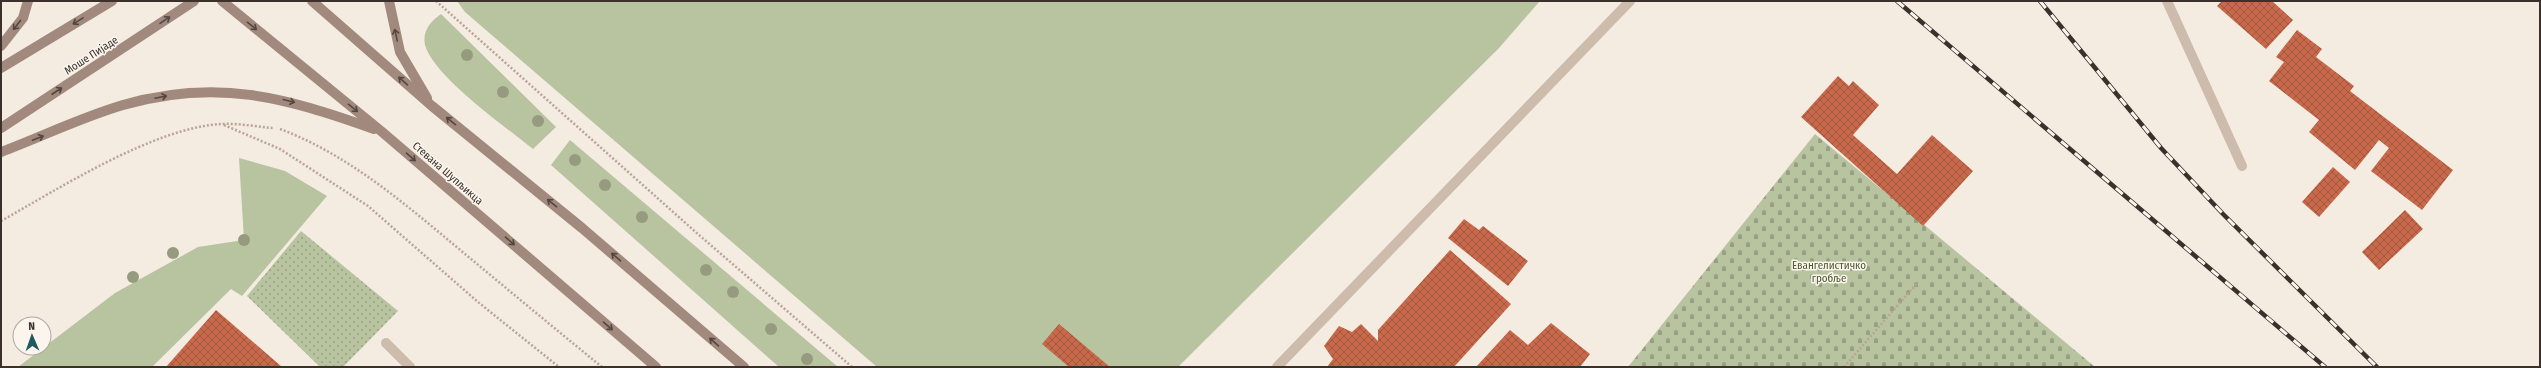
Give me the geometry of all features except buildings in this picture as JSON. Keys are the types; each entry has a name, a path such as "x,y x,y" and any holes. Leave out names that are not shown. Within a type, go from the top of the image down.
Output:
{"main road":[{"path":"1,46 23,18 28,1"},
{"path":"1,68 112,1"},
{"name":"Моше Пијаде","path":"1,128 194,1"},
{"name":"Стевана Шупљикца","path":"222,1 381,131 656,367"},
{"path":"312,1 432,106 582,228 744,367"},
{"path":"389,1 400,52 432,106"},
{"path":"1,152 122,105 185,93 219,91 271,97 313,107 381,131"}],"lane":[{"path":"1277,367 1630,1"},
{"path":"2167,1 2242,166"},
{"path":"386,343 410,367"}],"path":[{"path":"436,1 699,235 852,367"},
{"path":"222,124 280,149 368,206 478,302 559,367"},
{"path":"1,221 102,165 147,145 189,130 222,124 276,128 308,140 344,161 423,219 602,367"},
{"path":"1844,367 1918,282"}],"green space":[{"path":"457,1 1540,1 1499,48 1178,367 877,367 465,12"},
{"path":"441,14 556,127 533,149 472,101 456,86 431,58 425,45 425,35 431,23"},
{"name":"Евангелистичко гробље","path":"1815,134 2095,367 1628,367"},
{"path":"570,140 838,367 779,367 551,165"},
{"path":"239,158 285,171 327,196 242,296 231,289 152,367 18,367 32,356 52,356 52,341 115,293 198,247 244,240"},
{"path":"301,231 398,311 343,367 320,367 247,296"}],"railway":[{"path":"1897,1 2325,367"},
{"path":"2040,1 2161,148 2223,214 2377,367"}]}
